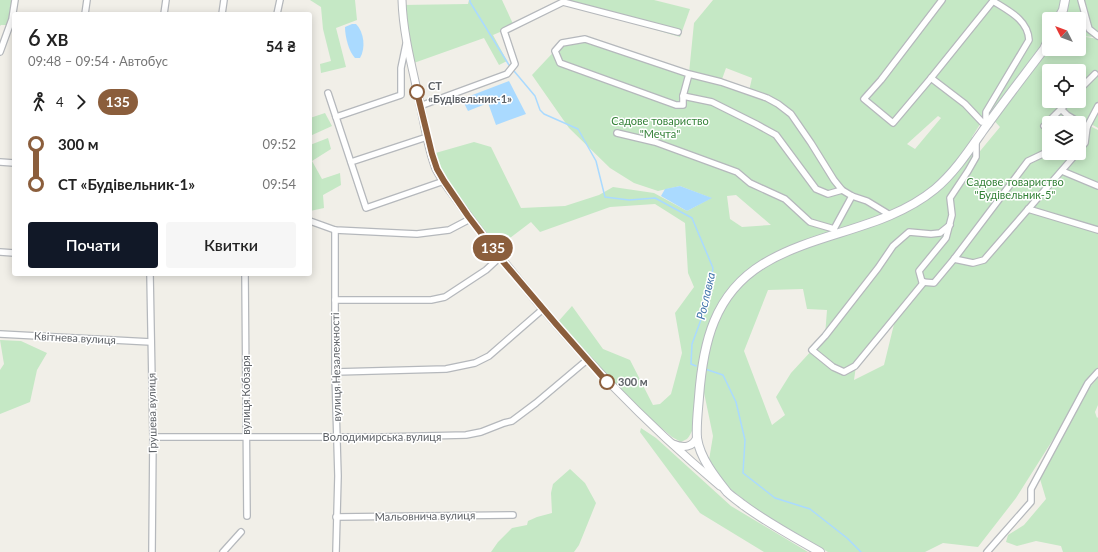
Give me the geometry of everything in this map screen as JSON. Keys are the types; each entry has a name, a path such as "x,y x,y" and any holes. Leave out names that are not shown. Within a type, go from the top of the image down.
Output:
{"main road":[{"path":"1062,12 1064,0"},
{"path":"820,552 764,519 729,494 708,466 701,450 697,437 701,376 705,350 716,314 729,294 744,278 761,265 781,253 835,232 862,226 890,215 912,204 935,188 963,159 988,123 1042,52"}],"street":[{"path":"13,12 15,0"},
{"path":"85,12 87,0"},
{"path":"164,12 166,0"},
{"path":"222,12 224,0"},
{"path":"277,12 280,0"},
{"path":"402,0 407,40 427,137 437,169 444,181 470,219 500,258 607,382 670,443 729,494"},
{"path":"931,78 965,104 982,122 988,123 986,112 1029,40 1025,25 1010,12 993,2 893,123 864,98 881,80 942,0"},
{"path":"1081,0 1089,29 1098,36"},
{"path":"420,106 507,74 515,64 504,31 564,1 678,32"},
{"path":"0,52 12,19"},
{"path":"689,74 683,96 683,105 676,105 560,63 555,51 562,43 585,39 689,74 749,91 767,98 791,114 812,143 834,180 842,190 852,196 867,201 890,215"},
{"path":"336,117 401,95 401,68 407,40"},
{"path":"1086,83 1095,74"},
{"path":"328,93 366,208 444,181"},
{"path":"683,96 712,102 776,135 816,189 828,194 842,190"},
{"path":"1086,134 1087,127 1098,106"},
{"path":"1053,116 1060,109 1087,127"},
{"path":"617,133 655,142 737,172 750,183 785,199 810,222 835,232 852,196"},
{"path":"351,162 427,137"},
{"path":"976,141 976,156 950,198 952,215 946,238 919,271 922,282 934,283 1028,161 1042,154"},
{"path":"954,259 973,263 984,260 1071,160"},
{"path":"0,162 12,163"},
{"path":"1062,171 1098,186"},
{"path":"1028,209 1098,230"},
{"path":"312,222 335,230 417,234 449,230 470,219"},
{"path":"924,282 856,366 844,372 833,367 812,350 825,336 878,268 893,246 908,232 940,234 950,225"},
{"name":"вулиця Незалежності","path":"335,230 335,372 338,476 336,552"},
{"path":"0,252 12,253"},
{"path":"335,300 431,300 446,297 486,270 500,258"},
{"name":"Грушева вулиця","path":"150,276 153,437 152,552"},
{"name":"вулиця Кобзаря","path":"246,276 247,516"},
{"path":"335,372 446,368 475,363 489,356 543,309"},
{"name":"Квітнева вулиця","path":"0,334 151,342"},
{"name":"Володимирська вулиця","path":"153,437 247,438 466,435 481,432 512,421 587,360"},
{"path":"987,552 1031,502 1031,489 1088,383 1098,372"},
{"path":"670,443 679,447 689,446 695,442 697,437"},
{"name":"Мальовнича вулиця","path":"336,517 514,515"},
{"path":"223,552 241,532"}],"green space":[{"path":"0,0 15,0 10,25 0,26"},
{"path":"310,0 355,0 357,20 336,28 346,67 321,73 320,64 331,61 323,29 321,7"},
{"path":"469,0 502,0 514,26 493,35 507,61 499,65 484,38 411,64 402,5 468,4"},
{"path":"568,0 654,0 690,9 680,37 562,2"},
{"path":"713,0 1098,0 1098,33 1095,37 1086,36 1086,12 1042,12 1042,56 1086,56 1086,37 1098,39 1098,128 1089,123 1088,125 1098,130 1098,372 1090,381 1016,498 978,547 943,543 925,552 828,552 757,510 719,480 708,466 713,436 701,378 696,419 687,439 681,442 672,437 607,382 556,324 572,306 603,349 630,360 653,405 660,404 671,394 682,353 675,313 694,287 688,273 685,223 655,204 610,207 540,232 531,222 494,250 444,181 432,154 474,142 491,147 521,208 565,206 599,195 613,187 654,193 687,211 711,198 680,186 658,191 634,183 610,168 569,128 532,75 562,43 585,39 689,73 694,23","holes":["726,68 752,78 749,91 721,82","987,113 1000,127 976,156 976,141 972,137","938,116 941,118 915,149 907,144","736,195 771,225 742,227 730,219 727,196","803,289 807,309 827,310 825,336 791,373 776,397 785,415 772,425 744,351 768,290","896,316 884,365 854,380 856,366"]},
{"path":"325,113 332,126 312,135 312,117"},
{"path":"328,138 331,149 312,161 312,144"},
{"path":"312,161 322,179 340,173 341,185 323,195 324,208 312,211"},
{"path":"0,340 21,341 47,353 37,370 30,402 0,414 0,370 4,364"},
{"path":"1098,378 1098,405 1095,412 1097,418 1098,417 1098,552 1063,552 1061,546 1036,541 1017,546 1006,542 1008,535 1024,525 1046,499 1040,479 1090,387"},
{"path":"641,428 656,438 731,506 808,552 764,552 700,513 640,432"},
{"path":"570,469 585,483 596,503 579,545 574,552 491,552 498,542 512,528 527,525 528,521 552,513 551,493 553,484"}],"water":[{"path":"356,24 361,31 363,50 360,58 355,58 349,48 347,40 345,27"},
{"path":"509,81 526,114 496,125 488,103 468,111 462,99"},
{"path":"680,186 712,198 687,211 661,196 665,189"}],"waterway":[{"name":"Рославка","path":"470,0 509,65"},
{"name":"Рославка","path":"514,71 535,96 540,110 544,114 578,129 596,161 605,197 629,200 655,198 692,218 713,268 706,306 692,344 691,364 696,366"},
{"name":"Рославка","path":"705,369 723,375 736,402 745,440 743,473 775,498 810,509 847,538 861,552"}],"bus line":[{"name":"135","path":"417,92 432,154 437,169 444,181 500,258 607,382"}],"place":[{"name":"СТ «Будівельник-1»","path":"417,92"},
{"name":"300 м","path":"607,382"}],"park label":[{"name":"Садове товариство \"Мечта\"","path":"660,127"},
{"name":"Садове товариство \"Будівельник-5\"","path":"1015,188"}]}
